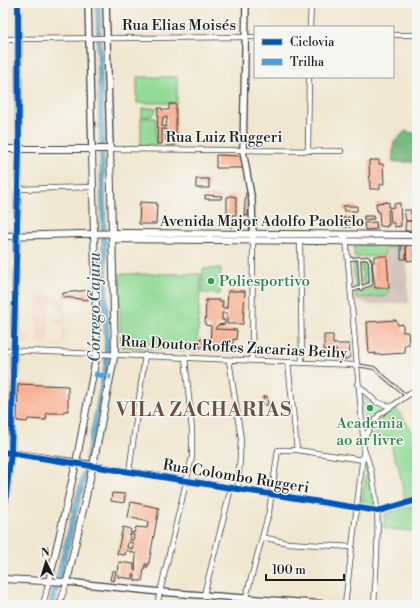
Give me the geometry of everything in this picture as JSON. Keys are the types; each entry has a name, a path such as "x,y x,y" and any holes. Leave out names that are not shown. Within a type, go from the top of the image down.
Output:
{"main road":[{"path":"3,149 108,149 114,353 92,465 64,582 3,579"},
{"path":"50,581 78,462 99,353 96,235 93,187 94,150"},
{"name":"Avenida Major Adolfo Paolielo","path":"111,236 231,233 417,235"},
{"path":"3,236 111,236"},
{"name":"Avenida Major Adolfo Paolielo","path":"111,236 300,242 417,242"}],"street":[{"path":"3,520 11,453 15,236 18,189 18,3"},
{"path":"88,3 91,38 94,150"},
{"path":"106,3 105,38 108,149"},
{"path":"246,3 243,151 252,202 252,360"},
{"path":"310,26 311,3"},
{"path":"394,35 417,35"},
{"name":"Rua Elias Moisés","path":"3,39 254,37"},
{"path":"308,150 309,78"},
{"name":"Rua Luiz Ruggeri","path":"108,149 341,151"},
{"path":"18,189 93,187"},
{"path":"345,605 364,448 355,365 346,234"},
{"path":"300,242 302,362"},
{"name":"Rua Doutor Roffes Zacarias Beihy","path":"3,350 114,353 229,360 355,365"},
{"path":"129,472 145,355"},
{"path":"157,605 188,482 192,456 193,438 185,357"},
{"path":"229,360 241,439 238,488"},
{"path":"288,362 297,450"},
{"path":"357,384 376,402 389,406"},
{"path":"363,439 379,415 389,406 417,389"},
{"path":"364,448 372,473 378,511 374,605"},
{"path":"246,597 262,537 271,494 277,451 280,449 297,450 363,460"},
{"path":"3,452 92,465"},
{"name":"Rua Colombo Ruggeri","path":"92,465 188,482 238,488 378,511"},
{"path":"204,595 231,488"},
{"path":"378,511 417,500"},
{"path":"262,537 288,543 352,547"},
{"path":"43,605 50,581"},
{"path":"59,605 64,582 160,592 246,597 338,605"}],"lane":[{"path":"359,258 360,289"},
{"path":"348,259 369,259 372,283 369,286 350,292"},
{"path":"355,365 374,368 406,396"}],"path":[{"path":"231,233 232,215"}],"shaded area":[{"path":"384,248 401,248 406,259 409,303 369,305 361,301 351,301 351,298 386,296 389,288 387,257 384,256"},
{"path":"20,292 65,298 64,346 18,344","holes":["21,293 42,296 37,296 36,343 48,343 50,303 57,304 57,311 63,312 63,319 54,319 54,323 63,323 63,345 30,344 30,335 19,334"]}],"green space":[{"path":"137,77 177,77 177,103 137,103"},
{"path":"142,108 156,108 156,112 151,116 142,117"},
{"path":"141,118 156,118 156,145 141,145"},
{"path":"405,131 417,134 417,162 392,162 394,142"},
{"path":"359,245 401,245 401,248 384,248 384,256 354,257 354,247"},
{"path":"365,260 368,262 369,282 366,285 362,282 361,263"},
{"path":"353,261 357,261 359,286 355,288"},
{"name":"Poliesportivo","path":"221,268 220,294 202,293 203,269"},
{"path":"119,274 201,274 197,351 121,347"},
{"path":"370,288 389,288 386,296 355,298 355,293"},
{"path":"363,396 381,408 371,419 366,431 364,430"},
{"path":"396,408 417,438 417,495 405,499 398,465 394,457 389,436 371,438 380,418"},
{"path":"367,465 375,505 371,507 361,506"},
{"path":"417,504 417,532 384,528 385,514"}],"water":[{"path":"96,3 100,3 109,362 87,472 58,590 54,605 49,605 83,471 105,362"}],"building":[{"path":"169,104 176,104 176,145 166,145 166,129 162,129 162,144 157,144 158,108 162,108 162,110 169,110","holes":["163,117 167,117 166,127 162,126"]},
{"path":"216,155 241,156 243,168 216,168"},
{"path":"369,160 379,160 379,164 383,164 384,184 380,184 380,189 370,189"},
{"path":"196,179 209,179 209,188 196,188"},
{"path":"246,193 249,193 248,216 244,215"},
{"path":"205,195 222,196 221,199 205,199"},
{"path":"227,197 236,197 236,215 227,215"},
{"path":"140,202 157,203 156,224 139,224"},
{"path":"389,202 389,208 394,207 394,204 400,203 401,226 394,227 394,223 391,223 390,210 388,210 389,225 387,225 387,227 380,226 379,211 377,211 376,203"},
{"path":"343,206 357,206 357,211 344,211"},
{"path":"404,210 411,210 412,212 410,213 412,213 412,221 406,221"},
{"path":"351,215 354,215 355,224 352,225 352,227 343,227 342,218 351,217"},
{"path":"364,216 373,216 374,219 364,220"},
{"path":"406,221 412,221 412,230 405,231"},
{"path":"376,222 377,229 365,230 364,223"},
{"path":"414,244 415,260 407,261 406,245"},
{"path":"401,245 406,245 406,259 401,259"},
{"path":"374,256 387,256 389,288 375,288 372,263 374,262"},
{"path":"90,290 91,295 89,295 88,300 63,297 63,293"},
{"path":"228,291 245,291 243,324 227,324 227,313 222,313 222,320 225,320 225,324 218,325 215,329 237,330 236,340 233,339 233,350 213,349 214,346 210,346 211,326 205,325 206,300 223,301 222,308 227,308"},
{"path":"396,320 398,325 403,324 403,332 408,332 409,345 404,345 405,353 369,354 367,322"},
{"path":"324,335 333,335 333,344 349,344 350,357 347,359 336,359 336,350 324,350"},
{"path":"200,338 207,339 207,348 200,348"},
{"path":"18,384 68,386 68,411 64,411 63,413 47,413 46,420 28,419 27,422 17,421"},
{"path":"267,396 268,405 264,405 263,397"},
{"path":"112,493 125,494 124,503 111,501"},
{"path":"131,502 159,508 148,568 146,568 147,564 145,564 142,581 135,581 135,574 133,574 133,579 118,577 119,562 134,564 135,571 136,554 126,550 125,555 117,554 123,527 131,529 130,532 134,533 136,527 147,528 148,522 128,517","holes":["130,534 134,535 133,540 129,540","128,542 133,543 132,549 127,547"]},
{"path":"112,571 116,571 114,581 110,580"}],"marked path":[{"path":"94,374 111,377"}],"cycle path":[{"path":"3,520 11,453 19,149 18,3"},
{"path":"3,452 378,511 417,500"}],"place":[{"name":"Poliesportivo","path":"211,281"},
{"name":"Academia ao ar livre","path":"370,408"}],"district":[{"name":"VILA ZACHARIAS","path":"204,409"}],"water label":[{"name":"Córrego Cajuru","path":"94,307"}]}
